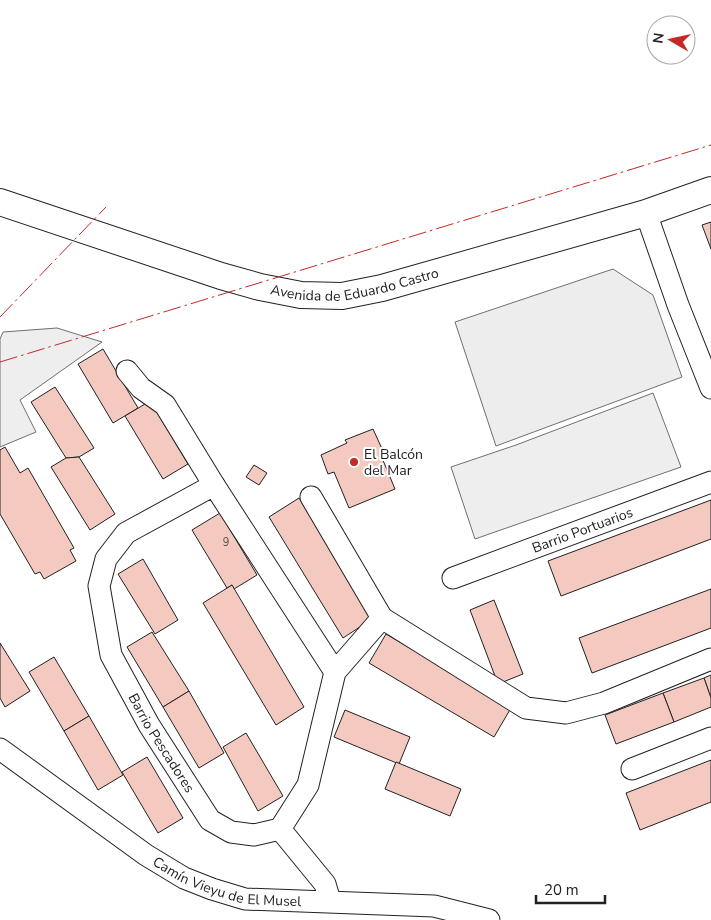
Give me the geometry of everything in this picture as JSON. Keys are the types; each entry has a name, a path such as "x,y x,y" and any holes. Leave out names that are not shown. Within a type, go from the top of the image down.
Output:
{"street":[{"name":"Avenida de Eduardo Castro","path":"0,202 221,276 301,296 342,296 382,288 646,213 711,190"},
{"path":"646,213 665,271 711,388"},
{"path":"127,371 141,388 165,405 214,485 229,505 335,672"},
{"name":"Barrio Portuarios","path":"452,578 711,482"},
{"name":"Barrio Pescadores","path":"214,485 126,533 106,559 99,586 111,655 148,725 210,820 231,832 254,835 280,829"},
{"path":"311,497 382,618 526,708 566,713 604,703 711,659"},
{"path":"330,901 325,884 280,829 308,785 335,672 382,618"},
{"path":"632,769 711,738"},
{"name":"Camín Vieyu de El Musel","path":"0,749 146,855 184,878 245,899 434,906 489,920"}],"shaded area":[{"path":"613,269 653,295 682,377 496,446 455,322"},
{"path":"57,328 102,342 20,400 36,432 0,447 0,339 3,332"},
{"path":"653,393 681,467 475,539 451,467 516,445"}],"building":[{"path":"711,222 711,249 702,225"},
{"path":"103,349 138,408 113,423 78,364"},
{"path":"55,387 94,448 79,457 66,458 31,402"},
{"path":"150,401 188,464 163,479 125,416"},
{"name":"El Balcón del Mar","path":"373,429 383,451 380,453 395,489 349,508 334,472 328,474 321,455 347,443 345,440"},
{"path":"5,447 20,473 28,468 74,548 70,550 76,561 44,579 40,572 35,574 0,514 0,450"},
{"path":"79,457 115,514 90,530 51,467 66,458"},
{"path":"254,465 267,473 259,485 246,477"},
{"path":"299,498 372,619 343,638 269,517"},
{"path":"711,500 711,539 561,596 548,561"},
{"path":"220,513 257,575 234,589 232,585 227,588 192,530"},
{"path":"143,559 178,620 155,634 118,574"},
{"path":"232,585 304,707 276,725 203,603"},
{"path":"711,589 711,628 592,673 579,638"},
{"path":"494,600 523,674 498,684 470,610"},
{"path":"152,632 189,691 163,707 127,647"},
{"path":"386,634 511,708 494,737 369,663"},
{"path":"0,643 30,691 5,707 0,698"},
{"path":"54,657 89,716 64,731 29,672"},
{"path":"711,675 711,698 704,678"},
{"path":"704,678 711,698 711,707 674,722 663,693"},
{"path":"189,691 224,753 199,768 163,707"},
{"path":"663,693 674,722 616,744 605,715"},
{"path":"345,710 410,737 399,764 334,737"},
{"path":"89,716 123,775 98,790 64,731"},
{"path":"246,733 283,796 258,811 223,747"},
{"path":"147,757 183,818 158,833 122,772"},
{"path":"711,760 711,802 640,830 626,793"},
{"path":"396,762 461,789 450,816 385,789"}],"power":[{"path":"0,362 711,145"},
{"path":"0,317 106,207"}],"place":[{"name":"El Balcón del Mar","path":"354,462"}]}
